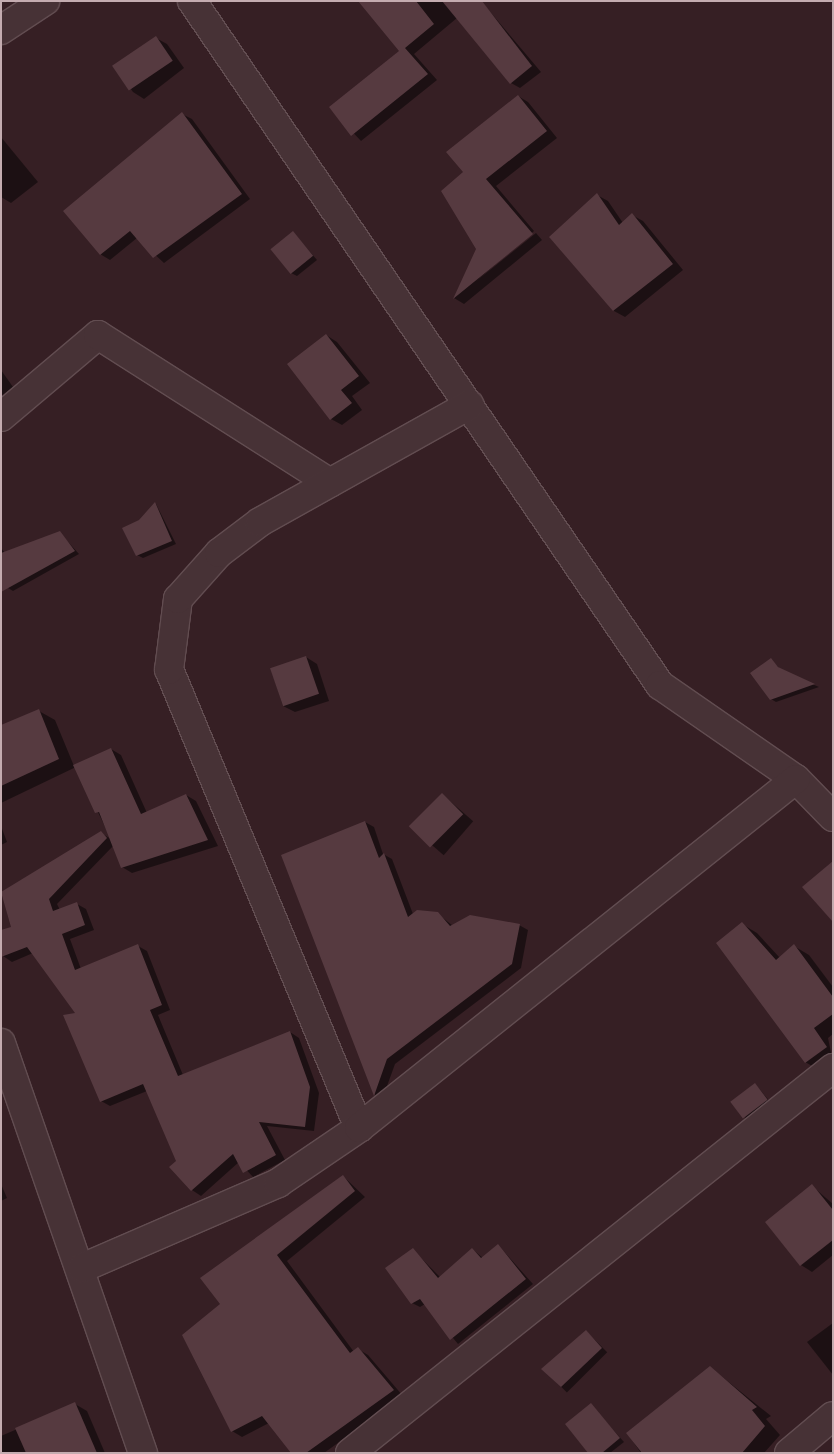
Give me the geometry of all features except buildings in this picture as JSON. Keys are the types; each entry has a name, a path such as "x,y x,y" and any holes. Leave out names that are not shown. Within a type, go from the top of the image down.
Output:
{"street":[{"path":"1,30 45,1"},
{"path":"192,1 660,685 796,780 833,817"},
{"path":"1,417 98,335 330,483"},
{"path":"360,1128 169,670 178,599 219,553 260,522 469,405"},
{"path":"82,1268 278,1183 360,1128 796,780"},
{"path":"1,1043 82,1268 143,1453"},
{"path":"350,1453 833,1068"},
{"path":"788,1453 833,1416"}]}
